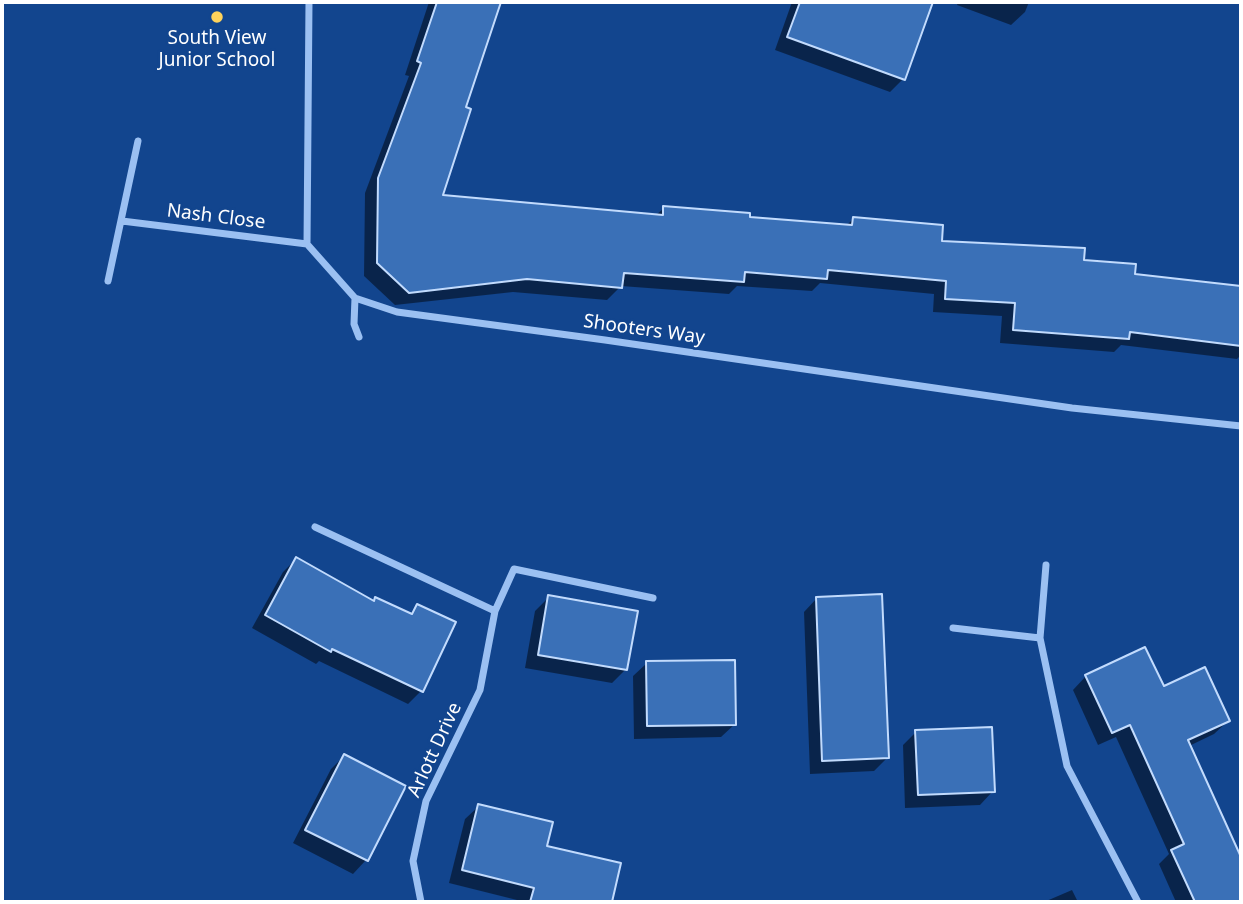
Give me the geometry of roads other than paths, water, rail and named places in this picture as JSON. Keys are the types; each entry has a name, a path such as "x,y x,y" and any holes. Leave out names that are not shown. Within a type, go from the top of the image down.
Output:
{"street":[{"path":"307,244 309,2"},
{"path":"108,281 138,141"},
{"name":"Nash Close","path":"122,221 307,244"},
{"name":"Shooters Way","path":"307,244 355,298 397,312 1072,408 1241,426"},
{"path":"355,298 354,324 359,337"},
{"path":"315,527 495,611"},
{"path":"1046,565 1040,638 1067,766 1138,902"},
{"name":"Arlott Drive","path":"421,902 413,862 426,801 480,690 495,611 514,569 653,598"},
{"path":"953,628 1040,638"}],"place":[{"name":"South View Junior School","path":"217,17"}]}
